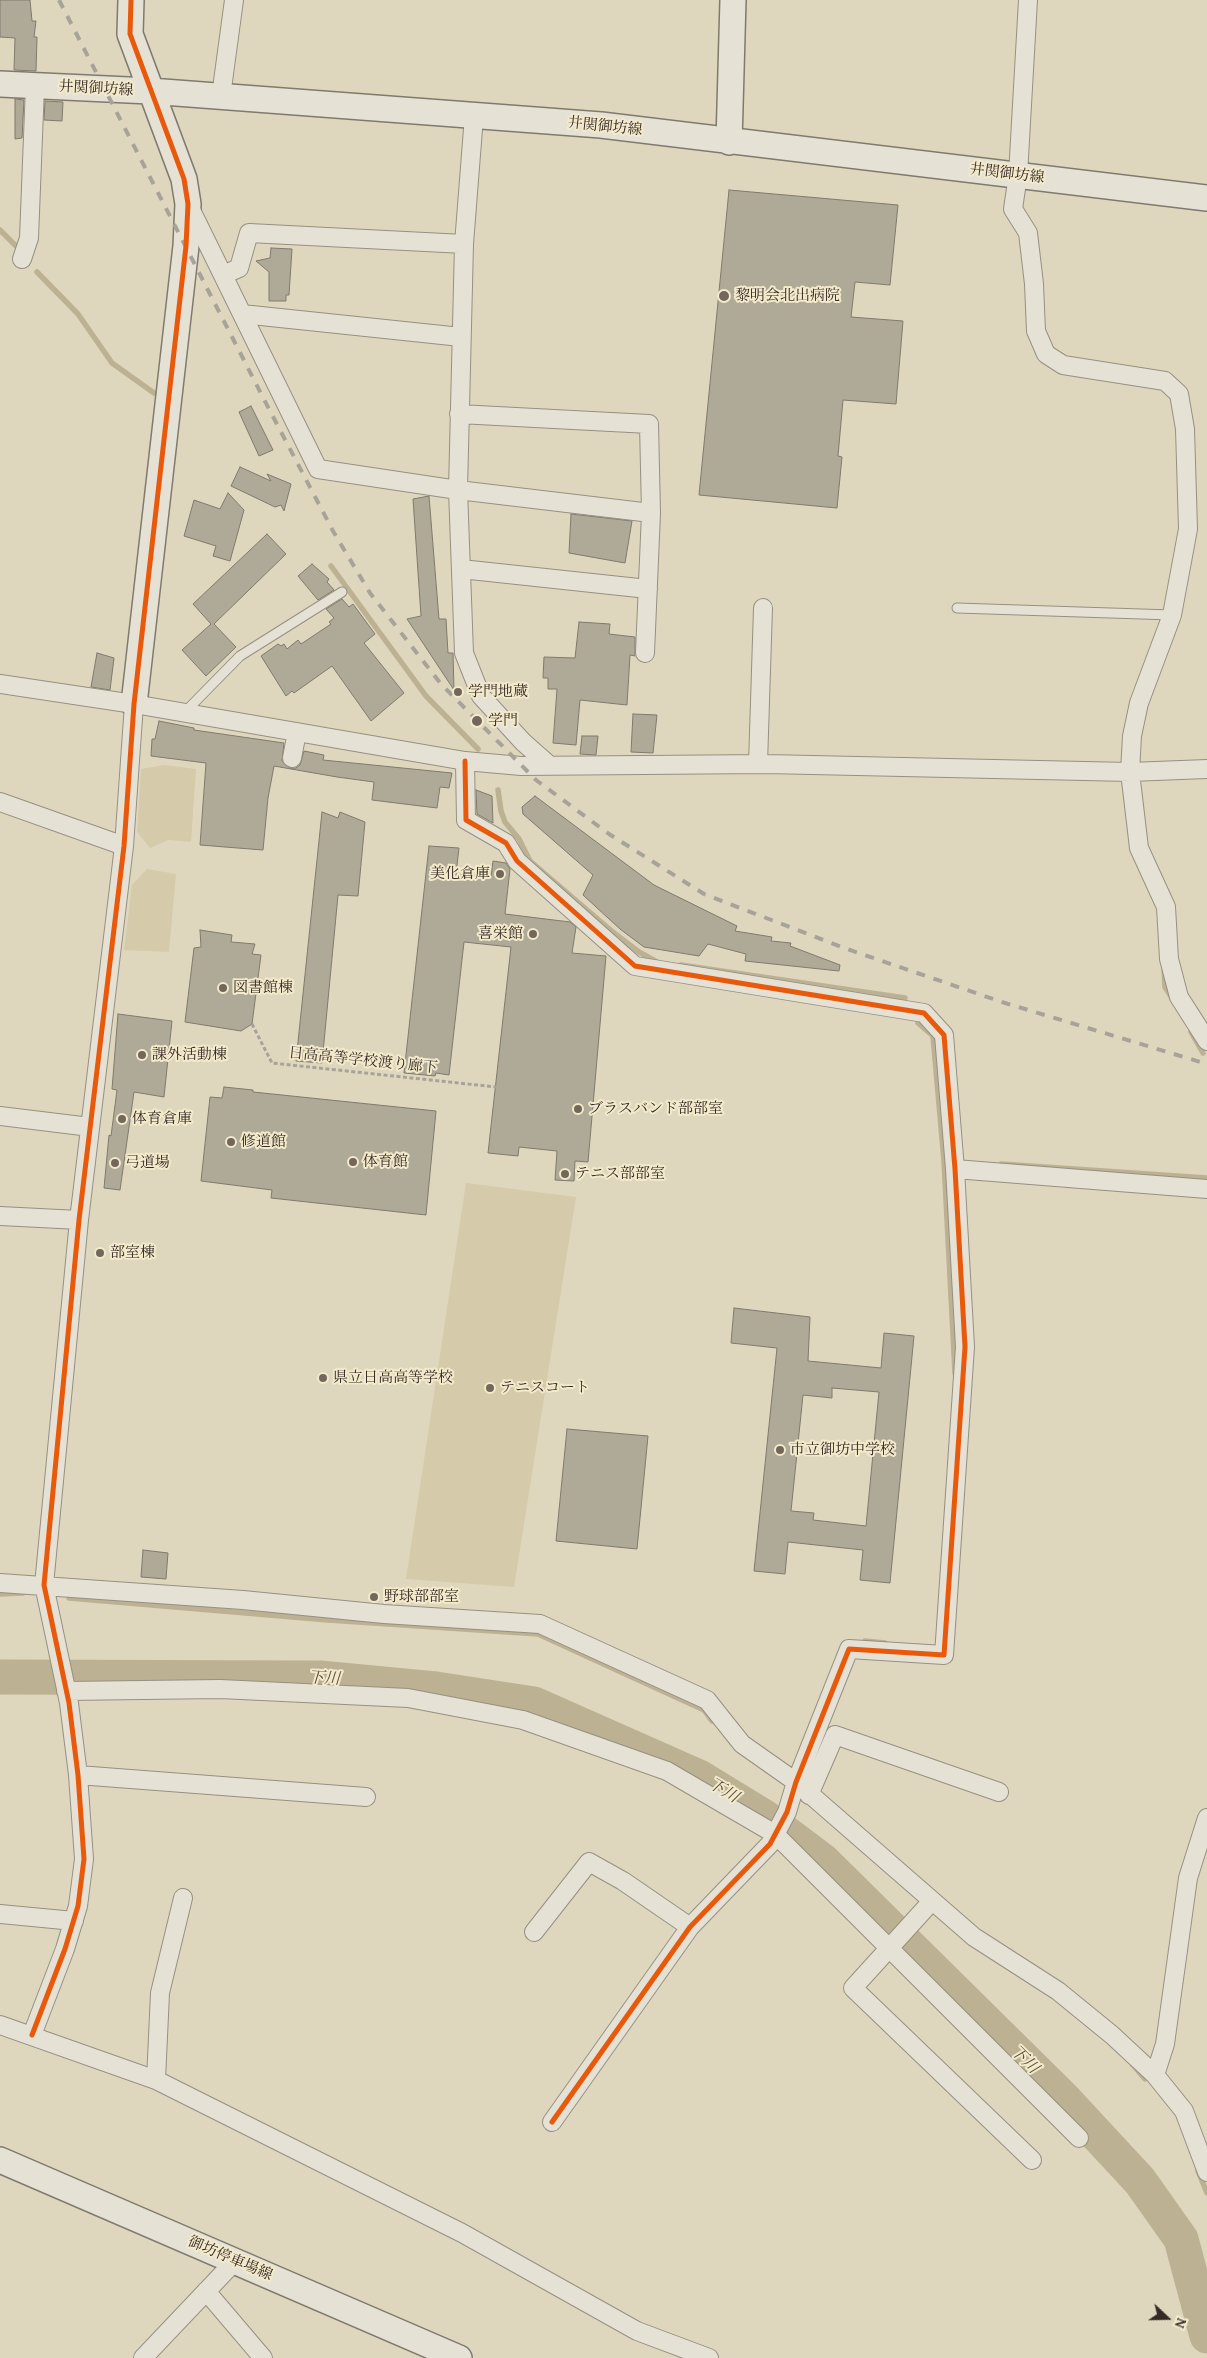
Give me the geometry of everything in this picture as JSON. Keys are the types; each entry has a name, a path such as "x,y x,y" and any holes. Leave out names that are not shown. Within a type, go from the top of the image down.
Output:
{"main road":[{"path":"131,0 130,34 184,179 188,204 186,246 134,704"},
{"path":"729,142 733,0"},
{"name":"井関御坊線","path":"0,84 150,91 601,125 729,142 1207,198"},
{"name":"御坊停車場線","path":"0,2160 459,2358"}],"street":[{"path":"221,96 234,0"},
{"path":"1028,0 1018,175 1013,209 1028,234 1034,284 1036,331 1046,354 1063,365 1165,381 1179,394 1185,429 1188,529 1172,615 1139,702 1132,736 1130,772 1139,848 1166,907 1169,959 1178,997 1207,1041"},
{"path":"22,259 29,238 35,86"},
{"path":"474,116 464,244 459,414 458,490 464,653 481,696 523,742 549,765"},
{"path":"188,204 318,469 458,490 651,513"},
{"path":"223,276 239,268 249,232 464,244"},
{"path":"242,314 461,337"},
{"path":"459,414 648,424 651,513 645,653"},
{"path":"461,568 648,589"},
{"path":"758,764 763,608"},
{"path":"0,684 134,704 465,761 549,765 758,764 1130,772 1207,768"},
{"path":"32,2035 74,1921 78,1906 84,1858 78,1775 66,1691 44,1585 79,1220 124,846 134,704"},
{"path":"292,758 297,732"},
{"path":"465,761 466,820 506,843 517,861 635,966 924,1013 944,1036 955,1169 965,1347 944,1656 848,1649 796,1782 788,1812 770,1844 690,1927 552,2122"},
{"path":"1,807 124,846"},
{"path":"0,1116 90,1127"},
{"path":"955,1169 1207,1189"},
{"path":"0,1216 79,1220"},
{"path":"0,1582 243,1600 384,1614 540,1624 707,1700 742,1744 796,1782 974,1937 1058,1991 1112,2035 1155,2075 1184,2111 1207,2172"},
{"path":"66,1691 220,1688 408,1698 523,1720 667,1771 775,1834 1079,2138"},
{"path":"809,1795 835,1735 999,1792"},
{"path":"78,1775 366,1797"},
{"path":"1155,2075 1165,2044 1188,1878 1207,1818"},
{"path":"534,1932 589,1862 624,1880 690,1927"},
{"path":"156,2080 160,1993 183,1898"},
{"path":"932,1901 852,1988 1032,2160"},
{"path":"0,1914 74,1921"},
{"path":"0,2025 156,2080 462,2233 637,2331 710,2358"},
{"path":"143,2358 235,2261"},
{"path":"206,2291 263,2358"}],"lane":[{"path":"184,713 240,656 342,592"},
{"path":"957,608 1172,615"}],"shaded area":[{"path":"164,765 196,769 191,842 168,840 150,848 137,832 141,769"},
{"path":"147,869 176,874 169,952 124,950 132,885"},
{"name":"テニスコート","path":"466,1183 576,1197 514,1587 406,1579"}],"building":[{"path":"0,0 30,0 32,21 36,21 34,37 37,37 36,71 14,70 15,38 0,37"},
{"path":"15,99 24,100 22,138 15,139"},
{"path":"45,101 63,102 62,121 44,120"},
{"path":"729,190 898,205 890,285 855,282 851,317 903,321 896,404 843,400 838,456 842,457 837,508 699,495"},
{"path":"271,248 292,249 289,295 286,295 286,301 269,301 269,272 256,261 270,258"},
{"path":"251,406 273,450 259,456 239,412"},
{"path":"240,467 271,481 267,474 291,484 284,511 281,505 275,507 231,486"},
{"path":"228,493 244,510 230,561 213,556 216,546 184,536 194,500 220,509"},
{"path":"429,496 439,619 446,619 448,653 453,653 454,690 407,619 421,616 413,499"},
{"path":"571,514 632,521 625,563 569,553"},
{"path":"267,534 286,554 214,624 236,647 206,676 182,650 211,624 193,604"},
{"path":"312,564 329,579 327,582 334,590 318,600 298,576"},
{"path":"342,599 349,607 353,604 375,634 364,643 404,693 371,721 332,666 294,693 292,691 286,696 261,656 278,644 281,646 284,644 287,649 298,640 301,644 331,624 329,622 334,618 326,609"},
{"path":"579,622 610,624 609,634 635,637 635,656 630,655 627,705 580,700 576,745 553,743 557,689 548,689 548,678 543,678 544,657 575,658"},
{"path":"97,653 114,658 110,690 91,687"},
{"path":"633,714 657,715 653,753 631,752"},
{"path":"159,721 194,728 194,730 284,743 282,761 290,768 296,768 300,765 304,751 324,755 323,760 452,773 449,788 440,787 437,808 372,800 374,782 274,766 268,798 263,850 200,845 206,763 151,756 152,739 155,739"},
{"path":"582,736 598,736 596,755 580,754"},
{"path":"476,790 492,796 493,823 477,814"},
{"path":"535,796 654,885 737,926 735,931 772,937 771,941 791,943 790,946 840,965 839,971 745,961 746,954 708,944 699,956 644,947 620,929 583,895 593,875 523,814 522,807"},
{"path":"322,812 338,818 340,812 365,822 358,896 338,895 322,1063 296,1061"},
{"path":"429,846 459,848 456,874 491,877 493,861 506,863 510,869 505,914 570,922 576,927 572,953 606,956 588,1162 575,1161 574,1181 555,1180 557,1151 519,1147 518,1156 488,1153 511,947 464,942 449,1075 436,1073 435,1076 404,1073"},
{"name":"図書館棟","path":"200,930 232,935 231,942 255,944 252,954 261,955 252,1024 241,1031 185,1022 194,948 201,947"},
{"name":"課外活動棟","path":"118,1014 172,1021 164,1097 134,1092 120,1190 104,1188 109,1135 111,1136 117,1090 112,1089"},
{"name":"体育館","path":"224,1087 253,1090 253,1092 436,1111 426,1215 271,1198 272,1190 201,1181 210,1097 222,1098"},
{"path":"734,1308 810,1317 808,1361 881,1368 884,1333 914,1336 890,1583 860,1580 863,1550 788,1542 785,1574 754,1571 777,1348 731,1343","holes":["832,1388 879,1392 866,1526 813,1520 814,1513 791,1511 803,1395 832,1398"]},
{"path":"567,1429 648,1436 637,1549 556,1541"},
{"path":"143,1550 168,1553 166,1579 141,1577"}],"waterway":[{"path":"0,230 16,246"},
{"path":"37,272 78,314 112,363 154,393"},
{"path":"331,566 426,696 478,749"},
{"path":"498,790 501,811 505,822 519,839 530,861 614,933 639,952 657,962"},
{"path":"681,965 905,998"},
{"path":"1164,969 1165,987 1172,998"},
{"path":"918,1023 933,1036 944,1161 955,1373"},
{"path":"1191,1032 1203,1053"},
{"path":"1001,1164 1207,1178"},
{"path":"0,1594 23,1593"},
{"path":"69,1598 328,1620 538,1634 704,1710 712,1721"},
{"path":"865,1641 885,1643"},
{"name":"下川","path":"0,1677 320,1678 436,1689 534,1704 699,1777 766,1818 823,1861 1063,2098 1140,2181 1181,2239 1207,2336"},
{"path":"1133,2065 1145,2079"},
{"path":"1198,2171 1207,2193"}],"railway":[{"path":"59,0 269,409 333,531 370,593 441,684 536,780 609,834 704,894 844,948 1005,1003 1207,1064"}],"cycle path":[{"path":"32,2035 65,1949 78,1906 84,1859 78,1775 69,1703 44,1585 79,1220 124,846 134,704 186,246 188,204 184,179 130,34 131,0"},
{"path":"465,761 466,820 506,843 517,861 635,966 924,1013 944,1035 955,1169 965,1347 944,1655 849,1649 796,1782 787,1812 770,1844 690,1927 552,2122"}],"place":[{"name":"黎明会北出病院","path":"724,296"},
{"name":"学門地蔵","path":"458,692"},
{"name":"学門","path":"477,721"},
{"name":"美化倉庫","path":"500,874"},
{"name":"喜栄館","path":"533,934"},
{"name":"図書館棟","path":"223,988"},
{"name":"課外活動棟","path":"142,1055"},
{"name":"ブラスバンド部部室","path":"578,1109"},
{"name":"体育倉庫","path":"122,1119"},
{"name":"修道館","path":"231,1142"},
{"name":"体育館","path":"353,1162"},
{"name":"弓道場","path":"115,1163"},
{"name":"テニス部部室","path":"565,1174"},
{"name":"部室棟","path":"100,1253"},
{"name":"県立日高高等学校","path":"323,1378"},
{"name":"テニスコート","path":"490,1388"},
{"name":"市立御坊中学校","path":"780,1450"},
{"name":"野球部部室","path":"374,1597"}]}
